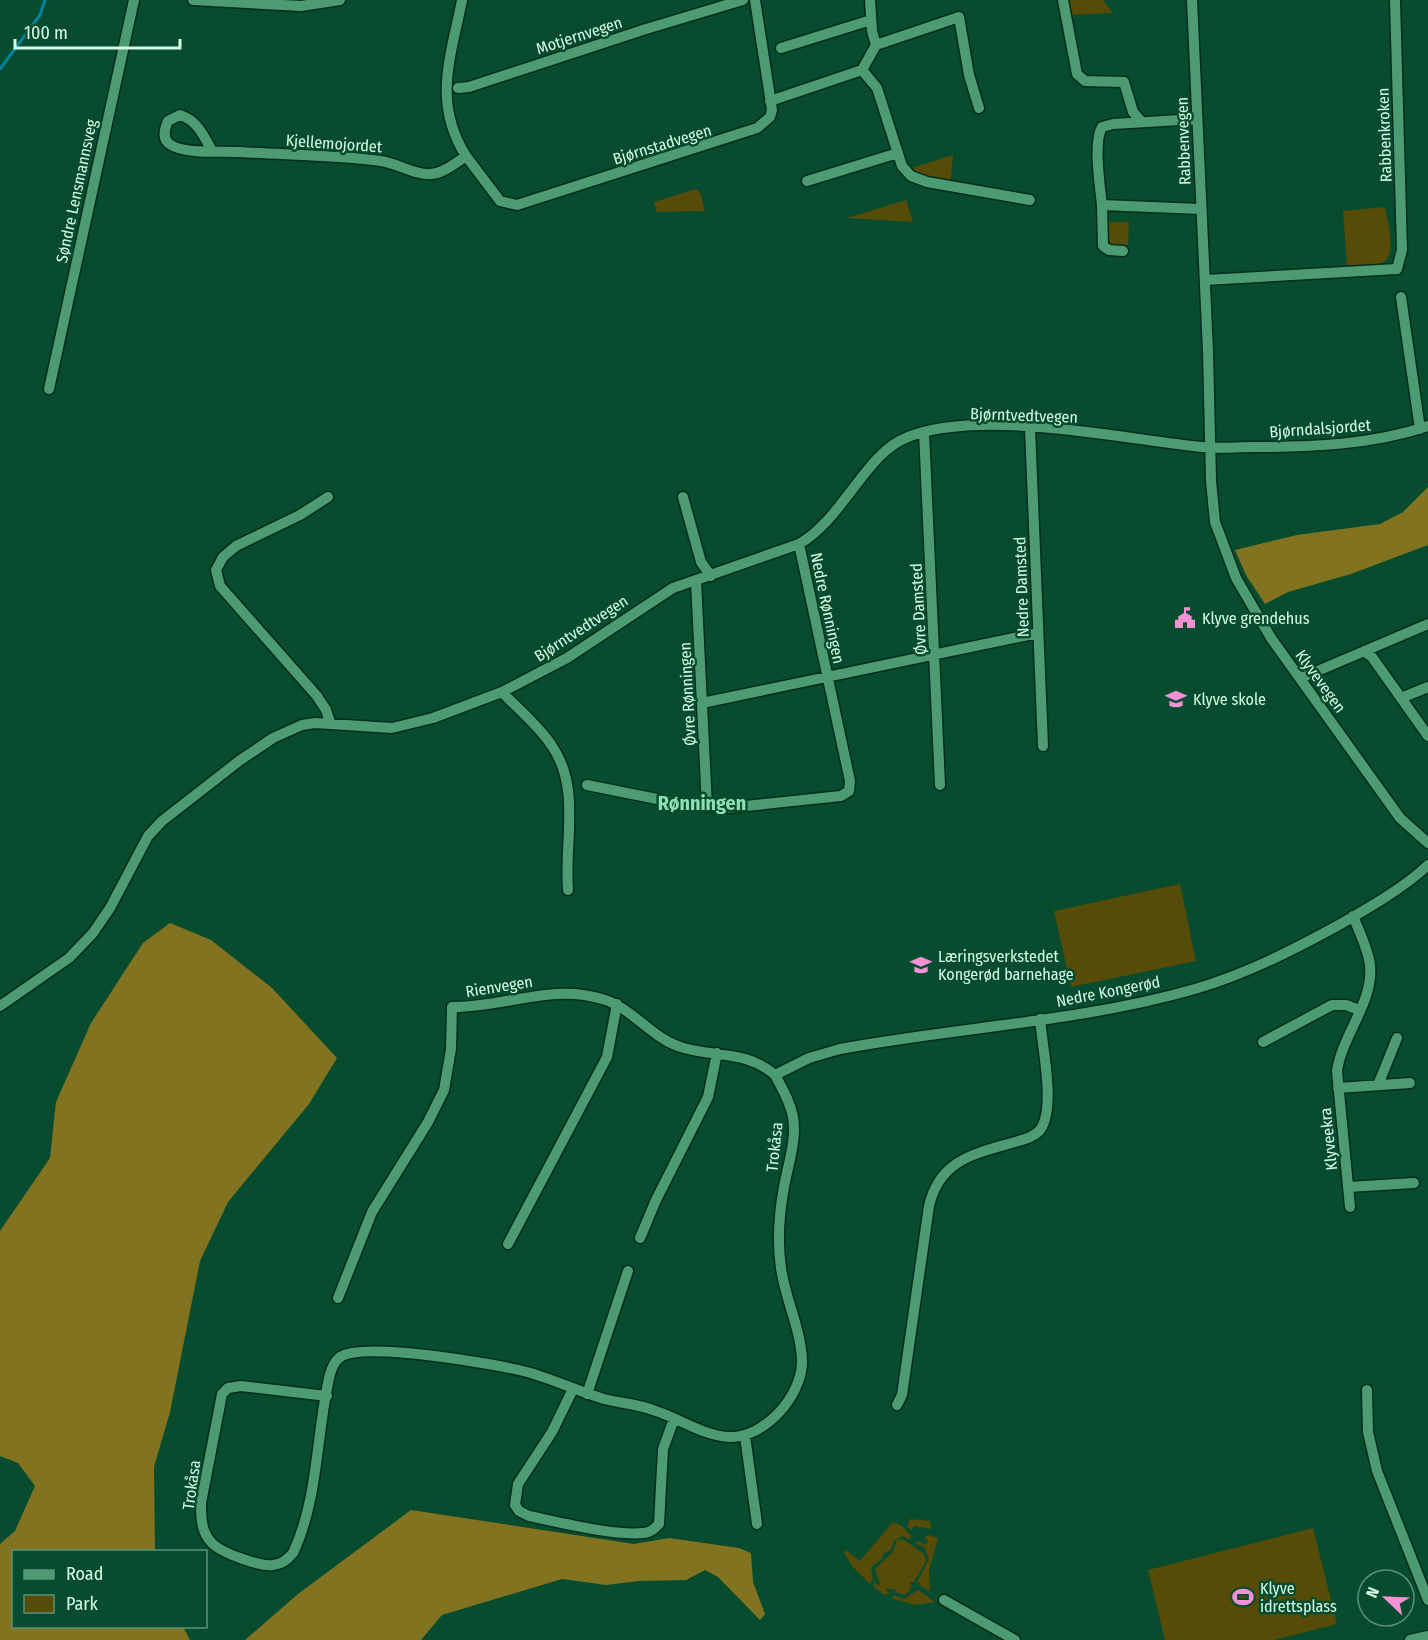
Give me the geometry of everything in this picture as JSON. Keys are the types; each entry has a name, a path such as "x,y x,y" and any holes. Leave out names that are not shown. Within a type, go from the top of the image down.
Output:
{"street":[{"name":"Søndre Lensmannsveg","path":"49,389 134,0"},
{"path":"193,0 301,6 340,0"},
{"path":"462,0 445,105 450,124 466,156"},
{"name":"Motjernvegen","path":"458,88 469,87 646,28 743,0"},
{"path":"755,0 770,101 862,70 876,45 870,0"},
{"path":"1063,0 1077,74 1085,81 1124,82 1133,112 1141,121"},
{"name":"Rabbenvegen","path":"1192,0 1212,448"},
{"name":"Rabbenkroken","path":"1205,280 1397,269 1402,250 1395,0"},
{"path":"876,45 959,17 969,75 979,108"},
{"path":"781,48 871,20"},
{"path":"862,70 877,88 906,171 918,179 1030,200"},
{"name":"Bjørnstadvegen","path":"466,156 500,201 517,205 748,131 770,117 770,101"},
{"name":"Kjellemojordet","path":"212,151 202,132 189,119 180,116 168,121 165,136 172,146 212,151 370,160 391,163 430,174 466,156"},
{"path":"1123,250 1110,250 1103,246 1099,132 1106,125 1197,119"},
{"path":"807,181 898,153"},
{"path":"1102,205 1201,209"},
{"path":"1401,297 1424,427"},
{"name":"Bjørntvedtvegen","path":"0,1006 69,958 93,933 110,908 148,836 162,821 239,760 273,738 302,725 330,722 392,728 411,725 502,692 567,658 659,596 800,544 825,526 879,456 898,441 924,432 974,427 1030,428 1212,448"},
{"name":"Bjørndalsjordet","path":"1212,448 1350,442 1395,436 1424,427"},
{"name":"Nedre Damsted","path":"1030,428 1043,746"},
{"name":"Øvre Damsted","path":"924,432 940,785"},
{"name":"Klyvevegen","path":"1212,448 1212,500 1222,547 1250,603 1400,818 1428,843"},
{"path":"328,497 300,515 236,546 219,563 216,578 220,586 317,696 330,722"},
{"path":"683,497 701,562 711,576"},
{"name":"Nedre Rønningen","path":"707,807 752,807 841,796 849,791 850,782 800,544"},
{"name":"Øvre Rønningen","path":"696,581 707,807"},
{"path":"1301,678 1428,624"},
{"path":"828,677 1038,633"},
{"path":"1364,651 1372,657 1428,736"},
{"name":"Nedre Rønningen","path":"702,703 828,677"},
{"path":"1401,698 1428,687"},
{"path":"502,692 546,737 561,763 569,804 568,890"},
{"path":"587,785 707,807"},
{"name":"Nedre Kongerød","path":"897,1405 902,1395 932,1193 940,1176 956,1162 1028,1138 1038,1133 1043,1126 1047,1097 1040,1019 1195,989 1244,972 1286,954 1353,916 1428,866"},
{"name":"Klyveekra","path":"1350,1207 1338,1088 1338,1063 1370,981 1370,964 1353,916"},
{"name":"Rienvegen","path":"339,1298 359,1239 372,1212 428,1122 444,1090 452,1048 452,1007 490,1005 550,993 591,996 617,1004 666,1041 685,1048 751,1060 775,1074"},
{"path":"508,1244 608,1057 617,1004"},
{"path":"1263,1042 1332,1005 1346,1005 1359,1010"},
{"path":"775,1074 809,1058 840,1049 1040,1019"},
{"path":"1378,1085 1397,1038"},
{"path":"640,1238 656,1200 701,1114 714,1072 717,1053"},
{"name":"Trokåsa","path":"327,1396 241,1386 228,1389 222,1394 201,1503 201,1519 205,1533 213,1544 227,1553 272,1566 285,1562 293,1553 313,1478 327,1396 330,1374 337,1359 345,1354 381,1352 471,1361 529,1373 587,1394 642,1406 716,1435 745,1436 775,1416 786,1403 799,1377 802,1362 796,1329 783,1284 779,1239 780,1213 793,1143 793,1118 775,1074"},
{"name":"Klyveekra","path":"1338,1088 1410,1083"},
{"name":"Klyveekra","path":"1348,1187 1414,1183"},
{"path":"587,1394 628,1271"},
{"path":"573,1389 552,1432 518,1484 516,1505 519,1511 529,1516 624,1532 643,1533 652,1530 659,1524 663,1449 674,1419"},
{"path":"1367,1390 1368,1432 1377,1471 1428,1600"},
{"path":"745,1436 757,1524"},
{"path":"944,1600 1015,1640"},
{"path":"1410,1640 1428,1636"}],"green space":[{"path":"1066,0 1103,0 1113,13 1070,15"},
{"path":"953,155 951,179 948,181 923,177 909,169"},
{"path":"696,189 700,192 705,211 657,212 654,202"},
{"path":"906,200 913,222 847,218"},
{"path":"1385,207 1390,238 1389,255 1386,261 1372,266 1347,267 1343,211"},
{"path":"1107,222 1129,222 1128,245 1108,245"},
{"path":"1180,884 1196,961 1071,987 1054,911"},
{"path":"910,1519 930,1521 931,1529 914,1526 911,1530 907,1527"},
{"path":"893,1522 902,1526 911,1536 909,1540 903,1536 894,1540 891,1550 884,1553 882,1559 871,1567 873,1580 870,1584 852,1566 844,1552 846,1550 860,1561"},
{"name":"Klyve idrettsplass","path":"1313,1528 1337,1624 1274,1640 1165,1640 1148,1570"},
{"path":"928,1535 938,1538 929,1571 930,1591 920,1586 921,1582 916,1584 929,1559 924,1547 915,1544 918,1541 925,1545 928,1541 924,1538"},
{"path":"903,1539 924,1554 926,1561 914,1582 909,1582 912,1586 906,1595 887,1588 886,1590 890,1593 884,1595 873,1586 875,1582 878,1586 880,1584 875,1569 893,1552 897,1540"},
{"path":"918,1590 935,1602 916,1605 893,1599 893,1595 904,1599"}],"shaded area":[{"path":"1428,487 1428,545 1351,574 1288,592 1265,604 1246,575 1235,550 1297,535 1380,524 1403,512"},
{"path":"170,923 211,940 272,988 337,1058 309,1104 228,1202 200,1261 170,1412 154,1467 155,1550 12,1550 12,1628 184,1628 190,1640 0,1640 0,1544 15,1531 35,1486 18,1463 0,1456 0,1231 50,1158 56,1102 91,1023 143,943"},
{"path":"411,1510 634,1544 669,1538 739,1548 751,1553 753,1582 765,1614 760,1620 718,1577 705,1570 686,1580 639,1581 606,1585 562,1579 442,1615 421,1640 245,1640 298,1594"}],"waterway":[{"path":"0,69 40,15 45,0"}],"place":[{"name":"Klyve grendehus","path":"1185,618"},
{"name":"Klyve skole","path":"1176,699"},
{"name":"Læringsverkstedet Kongerød barnehage","path":"921,965"},
{"name":"Klyve idrettsplass","path":"1243,1597"}],"district":[{"name":"Rønningen","path":"702,803"}]}
